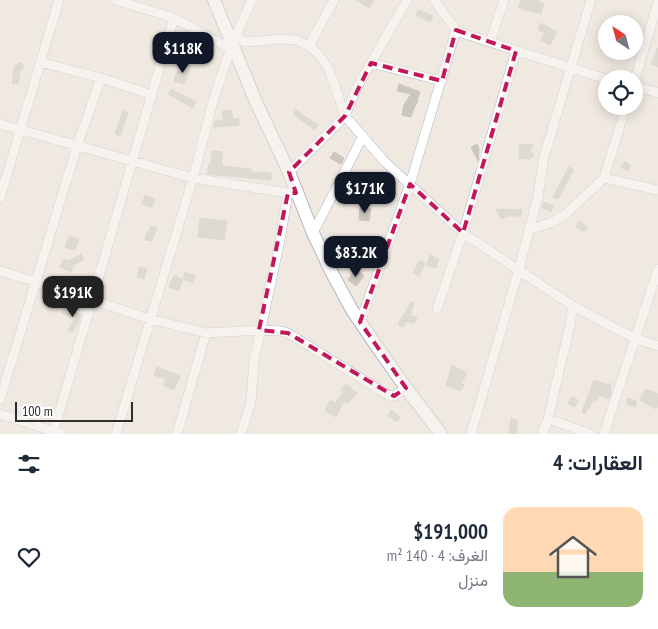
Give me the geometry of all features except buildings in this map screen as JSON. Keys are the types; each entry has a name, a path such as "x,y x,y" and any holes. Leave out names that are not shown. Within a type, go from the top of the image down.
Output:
{"main road":[{"path":"214,0 288,172 292,193 332,273 360,322 436,432"}],"street":[{"path":"0,198 59,0"},
{"path":"116,0 174,18 233,43 279,39 296,40 309,46 319,55 329,69 345,116 385,162 462,233 573,306 634,338 658,346"},
{"path":"116,434 194,178 214,98 233,43 252,0"},
{"path":"309,46 334,0"},
{"path":"288,172 345,116 356,89 407,0"},
{"path":"434,0 456,30 598,77"},
{"path":"490,42 504,0"},
{"path":"471,434 530,230 544,157 591,0"},
{"path":"638,70 658,2"},
{"path":"0,414 56,433 92,300 134,161 174,18"},
{"path":"360,322 410,184 456,30"},
{"path":"438,309 516,51"},
{"path":"40,62 101,78 152,95"},
{"path":"371,62 442,81"},
{"path":"0,400 77,146 101,78"},
{"path":"643,89 658,93"},
{"path":"530,230 552,222 566,214 604,178 623,115"},
{"path":"0,124 194,178 292,193 259,330 254,361 251,402 241,434"},
{"path":"313,233 363,136"},
{"path":"604,178 658,190"},
{"path":"604,434 658,269"},
{"path":"0,272 37,282 150,319 206,333 259,330 281,331 288,333 388,395 394,396 406,388"},
{"path":"542,434 548,419 573,306"},
{"path":"177,434 206,333"},
{"path":"548,419 591,434"}],"highlighted area":[{"path":"456,30 516,51 463,233 410,184 360,322 406,388 394,396 288,333 259,330 288,193 296,193 289,172 345,116 371,63 442,81"}]}
